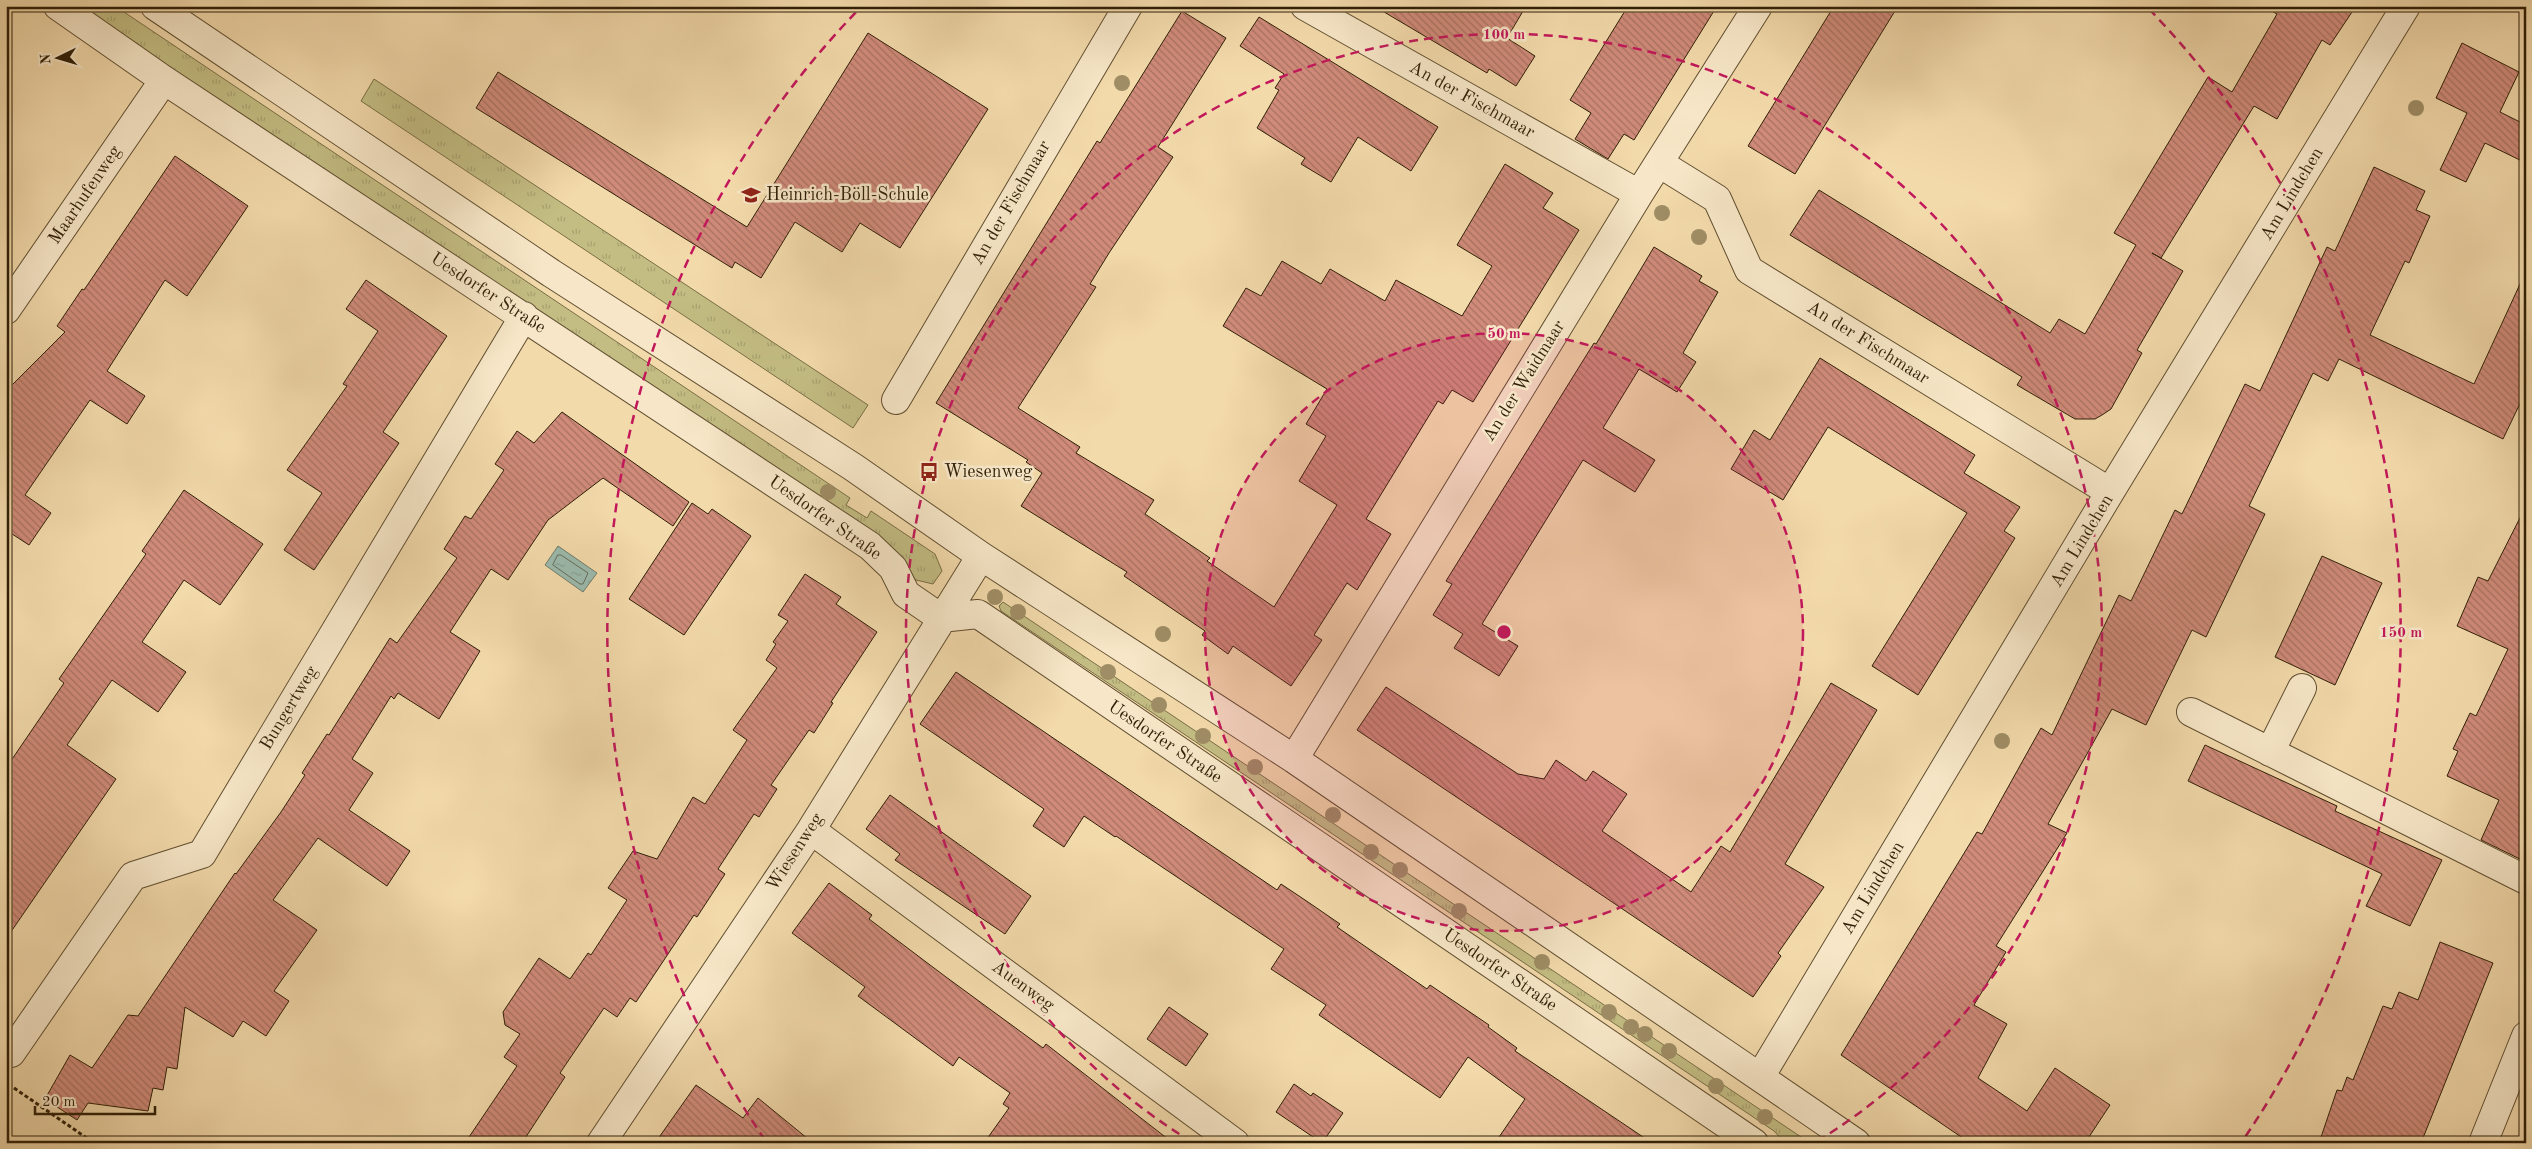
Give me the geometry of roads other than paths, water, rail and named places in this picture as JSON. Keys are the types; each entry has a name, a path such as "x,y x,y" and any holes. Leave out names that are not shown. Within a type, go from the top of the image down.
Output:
{"street":[{"name":"Uesdorfer Straße","path":"58,6 164,80 870,546 893,568 906,594 942,618 978,614 1754,1143"},
{"path":"155,6 551,274 853,467 981,556 1294,759 1856,1143"},
{"name":"An der Fischmaar","path":"896,400 1128,6"},
{"name":"An der Fischmaar","path":"1305,6 1639,194"},
{"name":"An der Waidmaar","path":"1294,759 1639,194 1758,6"},
{"name":"Am Lindchen","path":"1760,1077 2110,492 2406,6"},
{"name":"Maarhufenweg","path":"6,310 164,80"},
{"name":"An der Fischmaar","path":"1659,163 1717,199 1749,270 2110,492"},
{"name":"Bungertweg","path":"11,1053 133,876 202,854 524,316"},
{"name":"Wiesenweg","path":"602,1143 811,830 981,556"},
{"path":"2270,752 2302,688"},
{"path":"2191,712 2526,880"},
{"name":"Auenweg","path":"811,830 1236,1143"},
{"path":"2483,1143 2526,1036"}],"water":[{"path":"558,546 597,573 583,592 545,565"}],"place":[{"name":"Heinrich-Böll-Schule","path":"751,195"},
{"name":"Wiesenweg","path":"929,472"}]}
